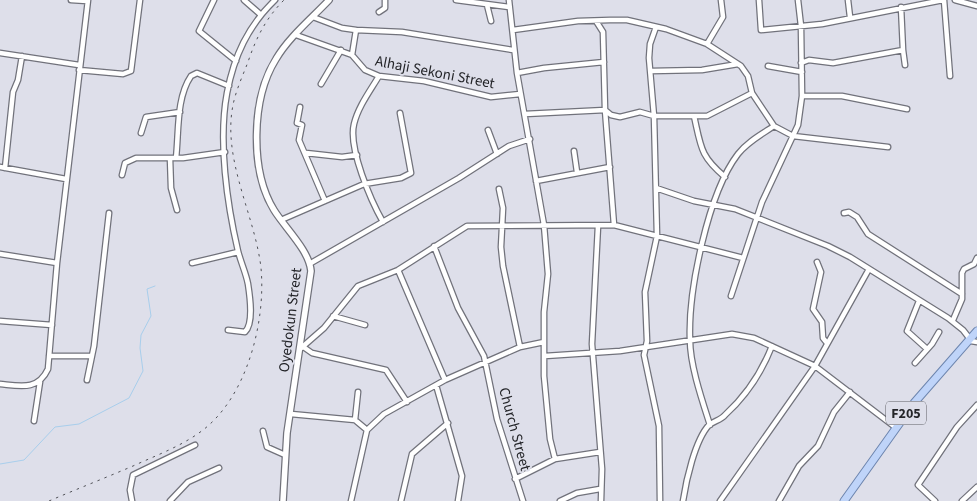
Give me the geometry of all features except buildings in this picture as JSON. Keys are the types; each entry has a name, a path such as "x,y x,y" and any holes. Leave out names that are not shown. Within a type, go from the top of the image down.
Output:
{"main road":[{"name":"F205","path":"845,501 897,428 977,333"},
{"name":"F205","path":"845,501 895,427 972,341"}],"street":[{"path":"34,421 40,382 48,369 66,179 88,1 71,0"},
{"path":"0,53 123,74 131,71 140,0"},
{"path":"214,0 199,31 236,61"},
{"path":"244,0 260,14"},
{"path":"228,330 241,333 250,325 248,284 238,252 230,210 225,152 225,113 229,86 247,33 260,14 274,0"},
{"name":"Oyedokun Street","path":"283,501 285,455 311,280 311,263 268,200 259,175 258,119 269,73 282,49 328,0"},
{"path":"379,12 385,8 386,0"},
{"path":"456,0 509,7"},
{"path":"509,0 516,74 530,139 544,225 548,274 544,312 544,376 550,439 555,459"},
{"path":"707,44 723,17 721,0"},
{"path":"759,0 760,30 801,26 943,0 950,76"},
{"path":"731,296 756,220 777,167 798,125 802,96 802,72 801,26 798,0"},
{"path":"848,0 850,17"},
{"path":"955,0 977,6"},
{"path":"487,5 491,21"},
{"path":"901,7 905,65"},
{"path":"313,17 342,28 402,32 513,50"},
{"path":"513,30 596,21 627,20 656,27 707,44 738,64 748,76 752,93 774,126 792,136 888,147"},
{"path":"596,21 603,32 605,110 614,225"},
{"path":"656,27 650,44 657,236 645,292 645,366 652,386 659,426 660,501"},
{"path":"352,55 356,30"},
{"name":"Alhaji Sekoni Street","path":"296,35 352,55 365,70 379,76 424,81 491,97 520,94"},
{"path":"321,84 341,50"},
{"path":"801,63 809,60 833,63 903,50"},
{"path":"22,56 18,80 13,92 2,168 66,179"},
{"path":"516,74 544,68 604,62"},
{"path":"651,71 702,70 738,64"},
{"path":"768,66 802,72"},
{"path":"177,210 171,188 173,158 180,112 188,80 193,74 204,75 229,86"},
{"path":"379,76 354,121 353,129 364,184 383,222"},
{"path":"525,114 605,110 611,115 620,116 640,112 654,116 713,115 752,93"},
{"path":"802,96 828,94 906,109"},
{"path":"300,107 297,123 302,125 300,140 325,201"},
{"path":"141,133 146,117 180,112"},
{"path":"281,220 364,184 401,178 410,173 400,113"},
{"path":"694,116 704,155 709,163 725,177"},
{"path":"710,425 690,342 692,304 702,248 713,206 725,177 739,153 774,126"},
{"path":"488,130 496,154"},
{"path":"311,263 496,154 530,139"},
{"path":"574,151 578,172"},
{"path":"122,175 123,167 128,160 150,156 173,158 225,152"},
{"path":"306,153 342,157 357,155"},
{"path":"536,181 610,167"},
{"path":"656,188 713,206 735,210 756,220 828,246 953,320 972,341"},
{"path":"500,189 502,198 501,247 503,266 520,347"},
{"path":"844,213 849,212 857,217 868,234 962,294"},
{"path":"87,380 94,346 109,213"},
{"path":"300,349 324,328 358,286 398,270 467,226 502,224 614,225 742,258"},
{"path":"598,226 592,344 600,452 601,501"},
{"name":"Church Street","path":"434,246 458,308 481,348 497,419 523,501"},
{"path":"192,263 238,252"},
{"path":"0,254 57,263"},
{"path":"953,320 962,299 962,273 964,269 974,264 977,258"},
{"path":"818,262 821,272 813,309 822,322 823,338 827,343"},
{"path":"720,501 815,366 869,269"},
{"path":"398,270 444,380"},
{"path":"919,301 907,331 927,349"},
{"path":"333,316 365,325"},
{"path":"0,321 52,325"},
{"path":"915,363 939,332"},
{"path":"545,356 594,354 738,334 772,346 815,366 895,427"},
{"path":"351,501 366,430 384,414 444,380 520,347 544,342"},
{"path":"684,501 692,463 710,425 724,417 750,390 772,346"},
{"path":"300,349 386,370 407,402"},
{"path":"49,356 91,356"},
{"path":"0,384 22,386 40,382"},
{"path":"436,384 462,476 458,501"},
{"path":"355,420 358,392"},
{"path":"779,501 799,466 818,446 834,412 850,392"},
{"path":"935,501 918,485 957,427 977,404"},
{"path":"291,414 355,420 366,430"},
{"path":"401,501 412,454 448,423"},
{"path":"263,431 267,447 285,455"},
{"path":"132,501 130,490 133,475 196,445"},
{"path":"515,479 555,459 600,452"},
{"path":"170,501 188,482 219,468"},
{"path":"962,501 977,487"},
{"path":"560,501 577,494 600,489"}],"waterway":[{"path":"0,464 24,460 55,427 79,424 129,398 143,371 140,348 141,335 151,316 147,289 155,286"}],"railway":[{"path":"49,501 178,446 195,436 218,415 231,398 242,378 256,334 262,289 258,248 235,167 231,126 233,105 254,45 267,21 284,0"}]}
